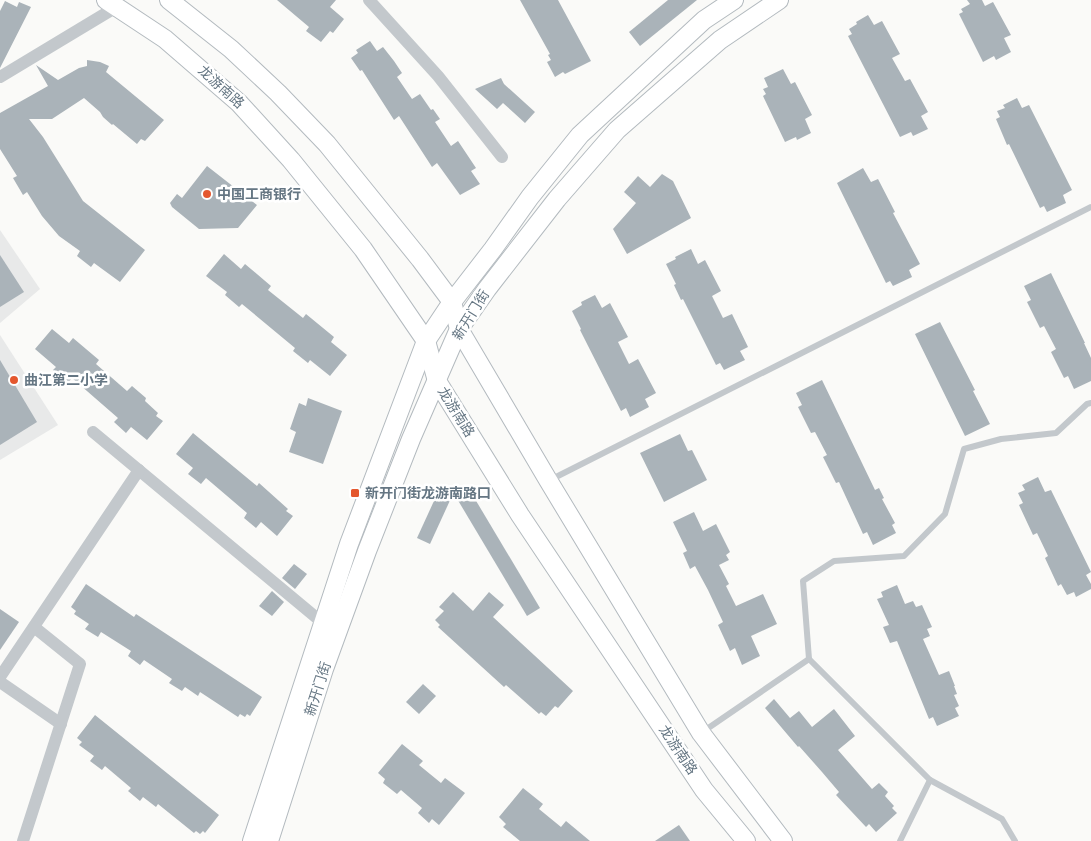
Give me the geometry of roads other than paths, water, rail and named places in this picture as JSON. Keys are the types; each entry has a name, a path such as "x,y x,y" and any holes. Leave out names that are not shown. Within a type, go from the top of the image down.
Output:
{"main road":[{"name":"龙游南路","path":"169,0 231,49 307,122 367,191 452,302 459,329 701,733 783,841"},
{"name":"新开门街","path":"252,841 365,498 426,341 452,302 530,197 580,135 704,20 734,0"},
{"name":"新开门街","path":"269,841 324,670 364,560 412,439 459,329 487,289 557,199 617,130 720,40 779,0"},
{"name":"龙游南路","path":"112,3 165,39 240,103 291,160 363,249 426,341 437,381 520,515 704,790 746,841"}],"street":[{"path":"369,0 438,76 502,157"},
{"path":"0,77 112,3"},
{"path":"93,432 324,624"},
{"path":"0,677 139,470"},
{"path":"23,841 80,664 34,627"},
{"path":"0,682 61,724"}],"lane":[{"path":"548,480 1091,206"},
{"path":"1015,841 1002,819 930,780 809,659 802,581 834,561 904,556 945,514 964,449 1002,439 1056,433 1087,404 1091,403"},
{"path":"701,733 809,659"},
{"path":"900,841 930,780"}],"place":[{"name":"中国工商银行","path":"207,194"},
{"name":"曲江第二小学","path":"14,380"},
{"name":"新开门街龙游南路口","path":"355,493"}]}
